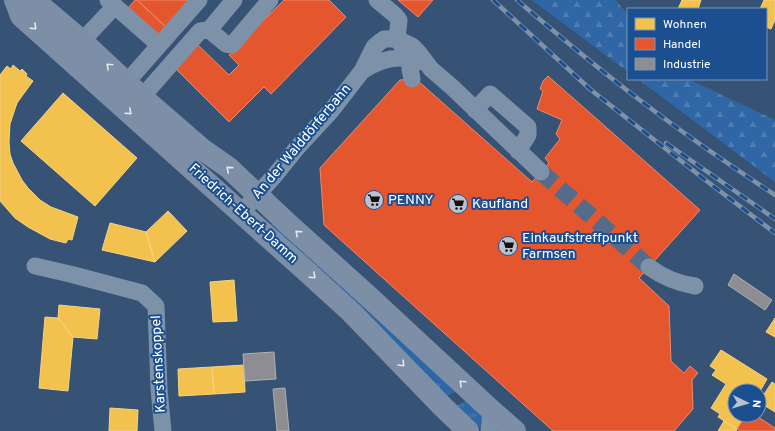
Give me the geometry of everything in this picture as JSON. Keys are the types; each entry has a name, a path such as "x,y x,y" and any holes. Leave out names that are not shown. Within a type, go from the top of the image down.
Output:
{"main road":[{"name":"Friedrich-Ebert-Damm","path":"15,0 22,16 351,312 468,431"},
{"name":"Friedrich-Ebert-Damm","path":"33,0 82,41 134,90 202,149 229,168 257,196 368,296 490,420 515,431"}],"street":[{"path":"134,90 159,45 199,0"},
{"path":"134,90 200,31 209,30 234,0"},
{"path":"209,30 226,44 232,44 270,0"},
{"path":"378,0 396,15 399,20 397,39 411,59 410,69 412,79"},
{"path":"82,41 111,3 159,45"},
{"name":"An der Walddörferbahn","path":"242,213 296,149 331,111 362,71 374,47 384,39 397,39 412,46 431,68 541,172"},
{"name":"An der Walddörferbahn","path":"362,71 383,60 396,58 411,59 431,68"},
{"path":"475,110 490,94 528,127 528,135 518,151"},
{"name":"Karstenskoppel","path":"35,266 142,293 156,306 159,389 163,431"},
{"path":"649,267 658,274 669,279 682,284 695,286"}],"green space":[{"path":"532,0 616,0 627,14 627,71"},
{"path":"639,80 690,80 775,120 775,182"},
{"path":"275,221 460,390 444,397 268,228"},
{"path":"469,399 482,414 482,426 475,428 454,407"}],"building: Wohnen":[{"path":"682,0 701,0 698,8 678,8"},
{"path":"764,0 775,0 775,20 771,29 767,27 767,8 760,8"},
{"path":"13,65 20,71 22,69 27,74 26,76 33,81 17,103 10,124 10,154 22,180 40,200 51,207 78,217 72,240 68,239 66,243 50,239 28,227 15,218 0,201 0,75 7,66 11,69"},
{"path":"63,93 137,158 95,206 21,141"},
{"path":"168,211 187,231 155,262 146,232"},
{"path":"110,223 146,232 155,262 102,250"},
{"path":"234,280 237,321 213,322 210,282"},
{"path":"59,305 100,309 97,339 73,337 58,318"},
{"path":"45,317 58,318 73,337 68,391 39,388"},
{"path":"775,318 775,337 766,332"},
{"path":"721,350 767,379 765,383 727,383 727,423 718,417 720,414 711,408 726,384 712,375 716,370 710,366"},
{"path":"244,365 245,392 214,394 212,367"},
{"path":"212,367 214,394 179,396 178,369"},
{"path":"772,382 775,384 775,412 767,407 767,390"},
{"path":"110,408 138,410 137,431 109,431"},
{"path":"724,421 737,429 736,431 718,431"},
{"path":"728,423 741,423 737,429"}],"building: Handel":[{"path":"135,0 137,0 168,29 161,38 128,8"},
{"path":"137,0 193,0 168,29"},
{"path":"284,0 329,0 346,17 271,94 264,87 229,122 173,66 196,43 229,75 239,65 229,55"},
{"path":"398,0 433,0 418,17"},
{"name":"Einkaufstreffpunkt Farmsen","path":"548,76 700,210 639,278 669,306 671,361 684,373 690,366 698,373 692,380 693,409 674,431 553,431 324,225 320,168 400,80 417,80 532,182 549,163 545,158 560,139 556,134 562,120 537,109 543,91 540,89 543,81"},
{"path":"741,423 767,423 775,428 775,431 740,431 737,429"}],"building: Industrie":[{"path":"734,274 772,300 765,310 728,285"},
{"path":"274,352 276,379 245,381 243,354"},
{"path":"285,388 289,431 277,431 273,389"}],"tunnel":[{"path":"541,172 649,267"}],"railway":[{"path":"493,0 591,90 775,233"},
{"path":"517,0 580,53 645,104 709,151 775,195"},
{"path":"666,143 775,219"}],"place":[{"name":"PENNY","path":"374,200"},
{"name":"Kaufland","path":"458,204"},
{"name":"Einkaufstreffpunkt Farmsen","path":"508,246"}]}
